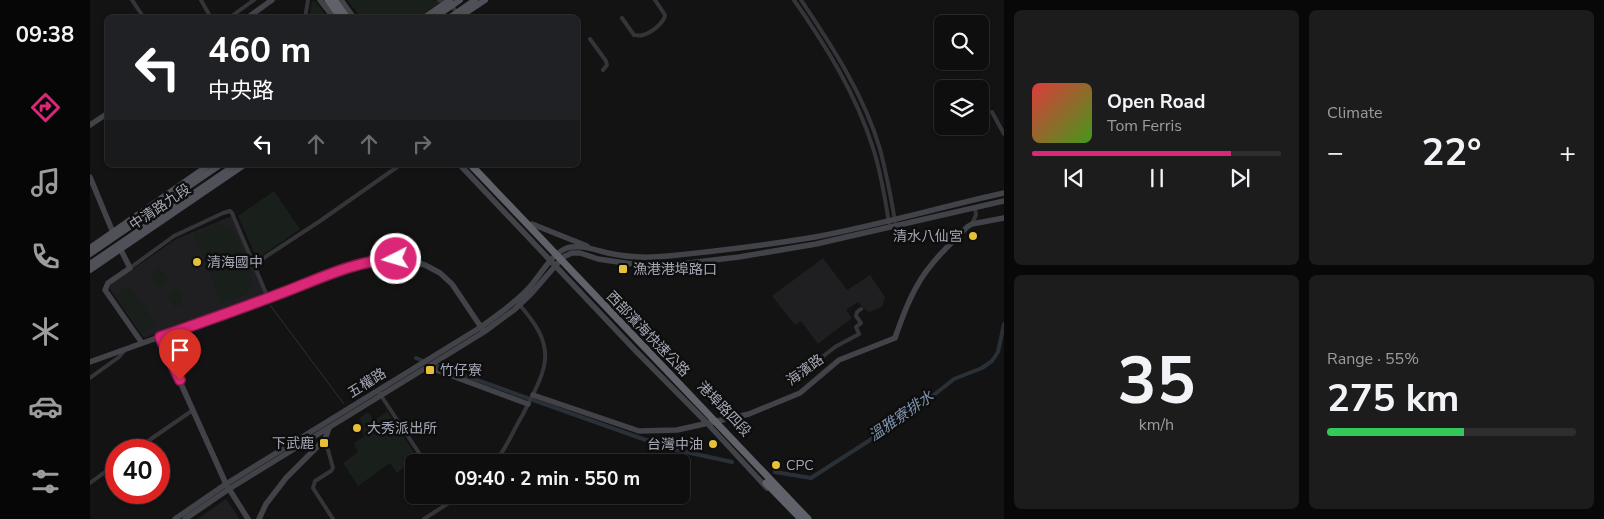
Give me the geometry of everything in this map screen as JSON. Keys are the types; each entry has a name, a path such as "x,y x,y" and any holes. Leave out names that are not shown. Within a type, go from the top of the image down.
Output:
{"highway":[{"path":"328,0 339,15"},
{"path":"334,0 345,15"},
{"name":"西部濱海快速公路","path":"467,167 800,519"},
{"name":"西部濱海快速公路","path":"475,167 808,519"}],"main road":[{"path":"428,15 446,2 460,0"},
{"path":"459,15 475,0"},
{"path":"460,15 485,0"},
{"path":"436,15 446,2"},
{"name":"中清路九段","path":"90,254 114,234 205,167"},
{"name":"中清路九段","path":"90,248 217,167"},
{"name":"中清路九段","path":"90,270 232,167"},
{"name":"中清路九段","path":"90,264 120,247 241,167"}],"street":[{"path":"132,0 142,15"},
{"path":"201,0 209,15"},
{"path":"233,15 254,0"},
{"path":"251,15 272,0"},
{"path":"306,15 308,0"},
{"path":"320,0 332,15"},
{"path":"341,0 352,15"},
{"path":"622,18 634,35 643,35 664,20 665,15 655,0"},
{"path":"794,0 817,33 844,80 862,119 874,150 892,223"},
{"path":"801,0 850,80 867,116 880,149 892,223"},
{"path":"446,2 457,15"},
{"path":"817,33 821,30"},
{"path":"590,39 606,61 607,65 603,70"},
{"path":"992,112 1004,134"},
{"path":"90,125 105,115"},
{"path":"862,119 867,116"},
{"path":"999,124 1004,122"},
{"path":"253,264 320,221 397,167"},
{"name":"港埠路四段","path":"462,167 707,423 796,519"},
{"name":"港埠路四段","path":"475,167 532,224 812,519"},
{"path":"90,177 130,268"},
{"path":"560,254 580,253 606,260 663,266 739,256 816,244 1004,193"},
{"path":"972,224 976,214 973,200"},
{"path":"532,224 608,253 665,257 815,237 1004,201"},
{"path":"142,343 105,290 108,283 174,236 223,213 230,211 232,213 268,298"},
{"path":"972,224 1004,218"},
{"name":"海濱路","path":"533,395 639,431 677,430 750,414 800,393 839,360 895,338 904,313 932,264 972,224"},
{"path":"560,254 568,247 591,248"},
{"name":"五權路","path":"380,393 428,367 483,330 517,303 560,254"},
{"path":"90,362 361,263 380,260 407,260 425,265 446,278 483,330"},
{"path":"500,454 544,372 545,348 538,329 517,303"},
{"path":"816,362 835,346 859,334 856,327 861,323 856,316 861,308"},
{"name":"五權路","path":"174,519 483,330"},
{"path":"160,337 228,486 248,519"},
{"path":"90,378 119,357 125,349"},
{"path":"106,356 110,364"},
{"path":"428,367 528,404"},
{"path":"380,393 420,454"},
{"path":"151,439 194,409"},
{"path":"327,426 325,439 333,468 315,481 314,488 333,519"},
{"path":"259,519 266,504 286,478 325,439"},
{"path":"90,482 105,472"},
{"name":"五權路","path":"185,519 228,486"},
{"path":"424,519 446,504"}],"shaded area":[{"path":"347,0 431,0 443,2 424,15 359,15"},
{"path":"312,1 316,2 326,15 309,15"},
{"path":"274,191 300,229 257,259 238,216"},
{"name":"清海國中","path":"232,216 265,295 144,338 109,288 110,285 176,239"},
{"path":"217,225 227,227 234,233 251,273 250,288 245,294 236,299 227,298 228,301 222,303 194,235 198,233 200,237 206,229"},
{"path":"823,258 847,290 870,275 885,297 882,307 869,312 858,302 846,310 852,318 818,344 801,321 795,325 772,296"},
{"path":"160,268 170,281 160,288 151,274"},
{"path":"129,285 157,326 143,332 115,296"},
{"path":"176,289 182,296 181,304 175,308 167,296"},
{"path":"387,411 415,454 405,454 405,467 397,473 390,463 358,486 343,463 358,452 354,443 365,436 361,430 364,428 359,418 368,412 374,421"},
{"path":"226,499 240,519 197,519"}],"waterway":[{"path":"270,305 344,404"},
{"name":"溫雅寮排水","path":"775,472 811,478 925,402 954,379 982,368 992,361 998,352 1004,324"},
{"path":"416,358 426,362"},
{"path":"432,364 643,439 677,450 732,462"}],"place":[{"name":"清水八仙宮","path":"973,236"},
{"name":"清海國中","path":"197,262"},
{"name":"漁港港埠路口","path":"623,269"},
{"name":"竹仔寮","path":"430,370"},
{"name":"大秀派出所","path":"357,428"},
{"name":"下武鹿","path":"324,443"},
{"name":"台灣中油","path":"713,444"},
{"name":"CPC","path":"776,465"}],"route":[{"path":"180,380 160,337 361,263 396,259"}]}
